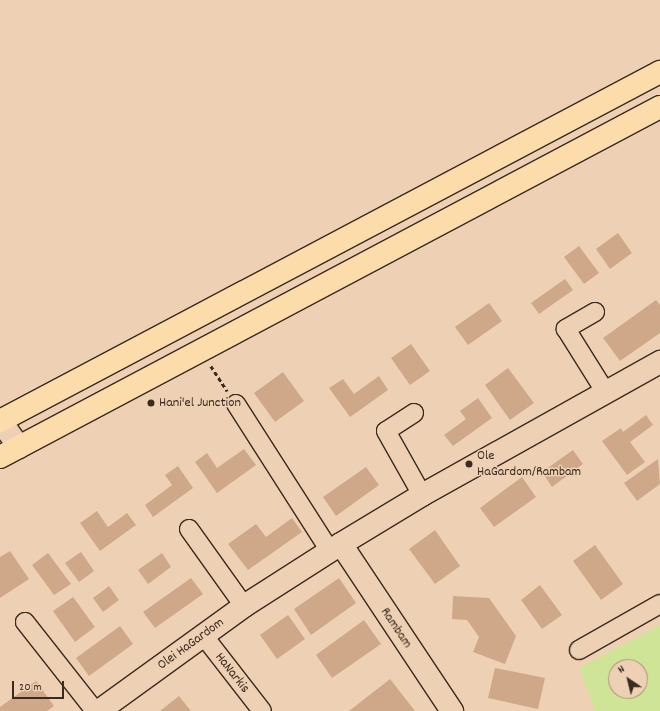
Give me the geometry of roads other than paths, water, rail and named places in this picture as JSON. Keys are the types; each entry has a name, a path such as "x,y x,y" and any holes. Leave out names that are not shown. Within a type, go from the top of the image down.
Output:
{"highway":[{"path":"0,420 660,72"},
{"path":"9,452 660,107"}],"street":[{"path":"596,312 566,329 606,393"},
{"name":"Olei HaGardom","path":"99,711 244,606 336,548 422,495 660,362"},
{"path":"236,404 336,548"},
{"path":"414,413 386,431 422,495"},
{"path":"0,420 9,452"},
{"path":"189,529 244,606"},
{"name":"Rambam","path":"336,548 452,711"},
{"path":"579,650 660,604"},
{"path":"25,622 95,711"},
{"name":"HaNarkis","path":"203,635 262,711"}],"place":[{"name":"Hani'el Junction","path":"151,403"},
{"name":"Ole HaGardom/Rambam","path":"469,464"}]}
